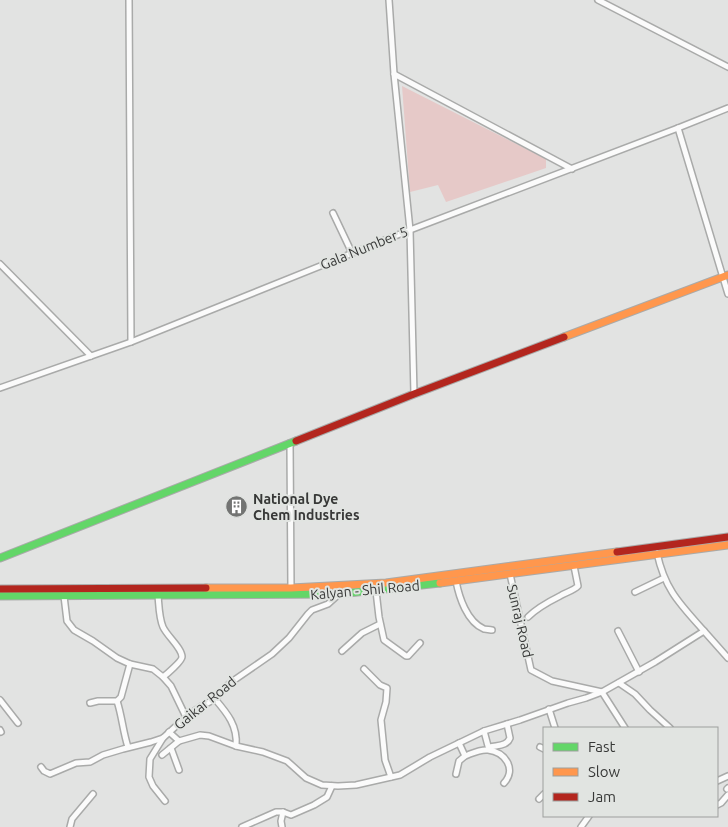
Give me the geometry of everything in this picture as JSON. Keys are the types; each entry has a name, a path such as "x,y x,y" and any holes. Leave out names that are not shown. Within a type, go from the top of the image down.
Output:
{"main road":[{"path":"0,558 414,394 725,276"},
{"name":"Kalyan - Shil Road","path":"0,589 124,592 158,595 339,594 574,566 728,538"},
{"name":"Kalyan - Shil Road","path":"0,596 64,596 124,592 291,588 386,583 657,551 728,545"}],"street":[{"path":"129,0 131,342"},
{"path":"389,0 394,74 410,230 414,394"},
{"path":"598,0 728,67"},
{"path":"394,74 572,169"},
{"name":"Gala Number 5","path":"0,388 131,342 410,230 728,108"},
{"path":"678,128 725,276 728,294"},
{"path":"333,213 352,253"},
{"path":"0,264 91,356"},
{"path":"290,443 291,588"},
{"path":"657,551 664,578 671,591 728,658"},
{"path":"528,617 544,604 574,590 578,586 574,566"},
{"name":"Sunraj Road","path":"510,574 531,670 552,681 602,692"},
{"path":"635,592 664,578"},
{"path":"456,581 458,593 470,616 484,629 492,630"},
{"path":"339,586 339,594"},
{"path":"376,591 384,640 406,656 420,644"},
{"name":"Gaikar Road","path":"332,786 322,785 306,778 287,761 263,752 236,746 208,736 200,735 179,741 169,732 186,716 215,699 230,683 272,654 289,638 312,610 328,604 339,594"},
{"path":"158,595 162,626 180,650 182,657 163,678"},
{"path":"64,596 67,621 74,630 117,658 130,664 152,669 171,686 186,716"},
{"path":"342,651 362,634 380,624"},
{"path":"618,631 639,672"},
{"path":"242,827 276,812 291,815 314,805 327,797 332,786 356,784 400,775 430,757 484,731 602,692 639,672 704,631"},
{"path":"90,703 117,701 121,697 130,664"},
{"path":"364,669 380,685 387,688 386,702 381,720 385,760 391,777"},
{"path":"619,683 635,694 669,727"},
{"path":"602,692 624,727"},
{"path":"215,699 228,714 234,726 237,739 236,746"},
{"path":"0,700 18,723"},
{"path":"117,701 128,747"},
{"path":"549,709 555,727"},
{"path":"484,731 488,746 505,744 509,742 510,738 507,724"},
{"path":"164,801 149,777 150,759 169,732"},
{"path":"41,767 50,774 76,763 90,762 103,755 163,738"},
{"path":"162,755 179,741"},
{"path":"459,743 465,756"},
{"path":"171,748 179,770"},
{"path":"456,774 459,761 465,756 481,750 495,752 503,756 508,762 510,771 504,783"},
{"path":"718,804 721,803 728,791"},
{"path":"70,827 72,818 93,794"},
{"path":"539,799 543,795"},
{"path":"282,827 283,812"}],"shaded area":[{"path":"402,86 546,159 546,168 446,202 438,185 410,192"}],"traffic: fast":[{"path":"0,558 296,441"},
{"path":"0,596 339,594 440,583"}],"traffic: slow":[{"path":"564,337 728,275"},
{"path":"440,583 728,545"},
{"path":"206,588 291,588 386,583 617,552"}],"traffic: jam":[{"path":"296,441 564,337"},
{"path":"617,552 728,537"},
{"path":"0,589 206,588"}],"place":[{"name":"National Dye Chem Industries","path":"237,507"}]}
